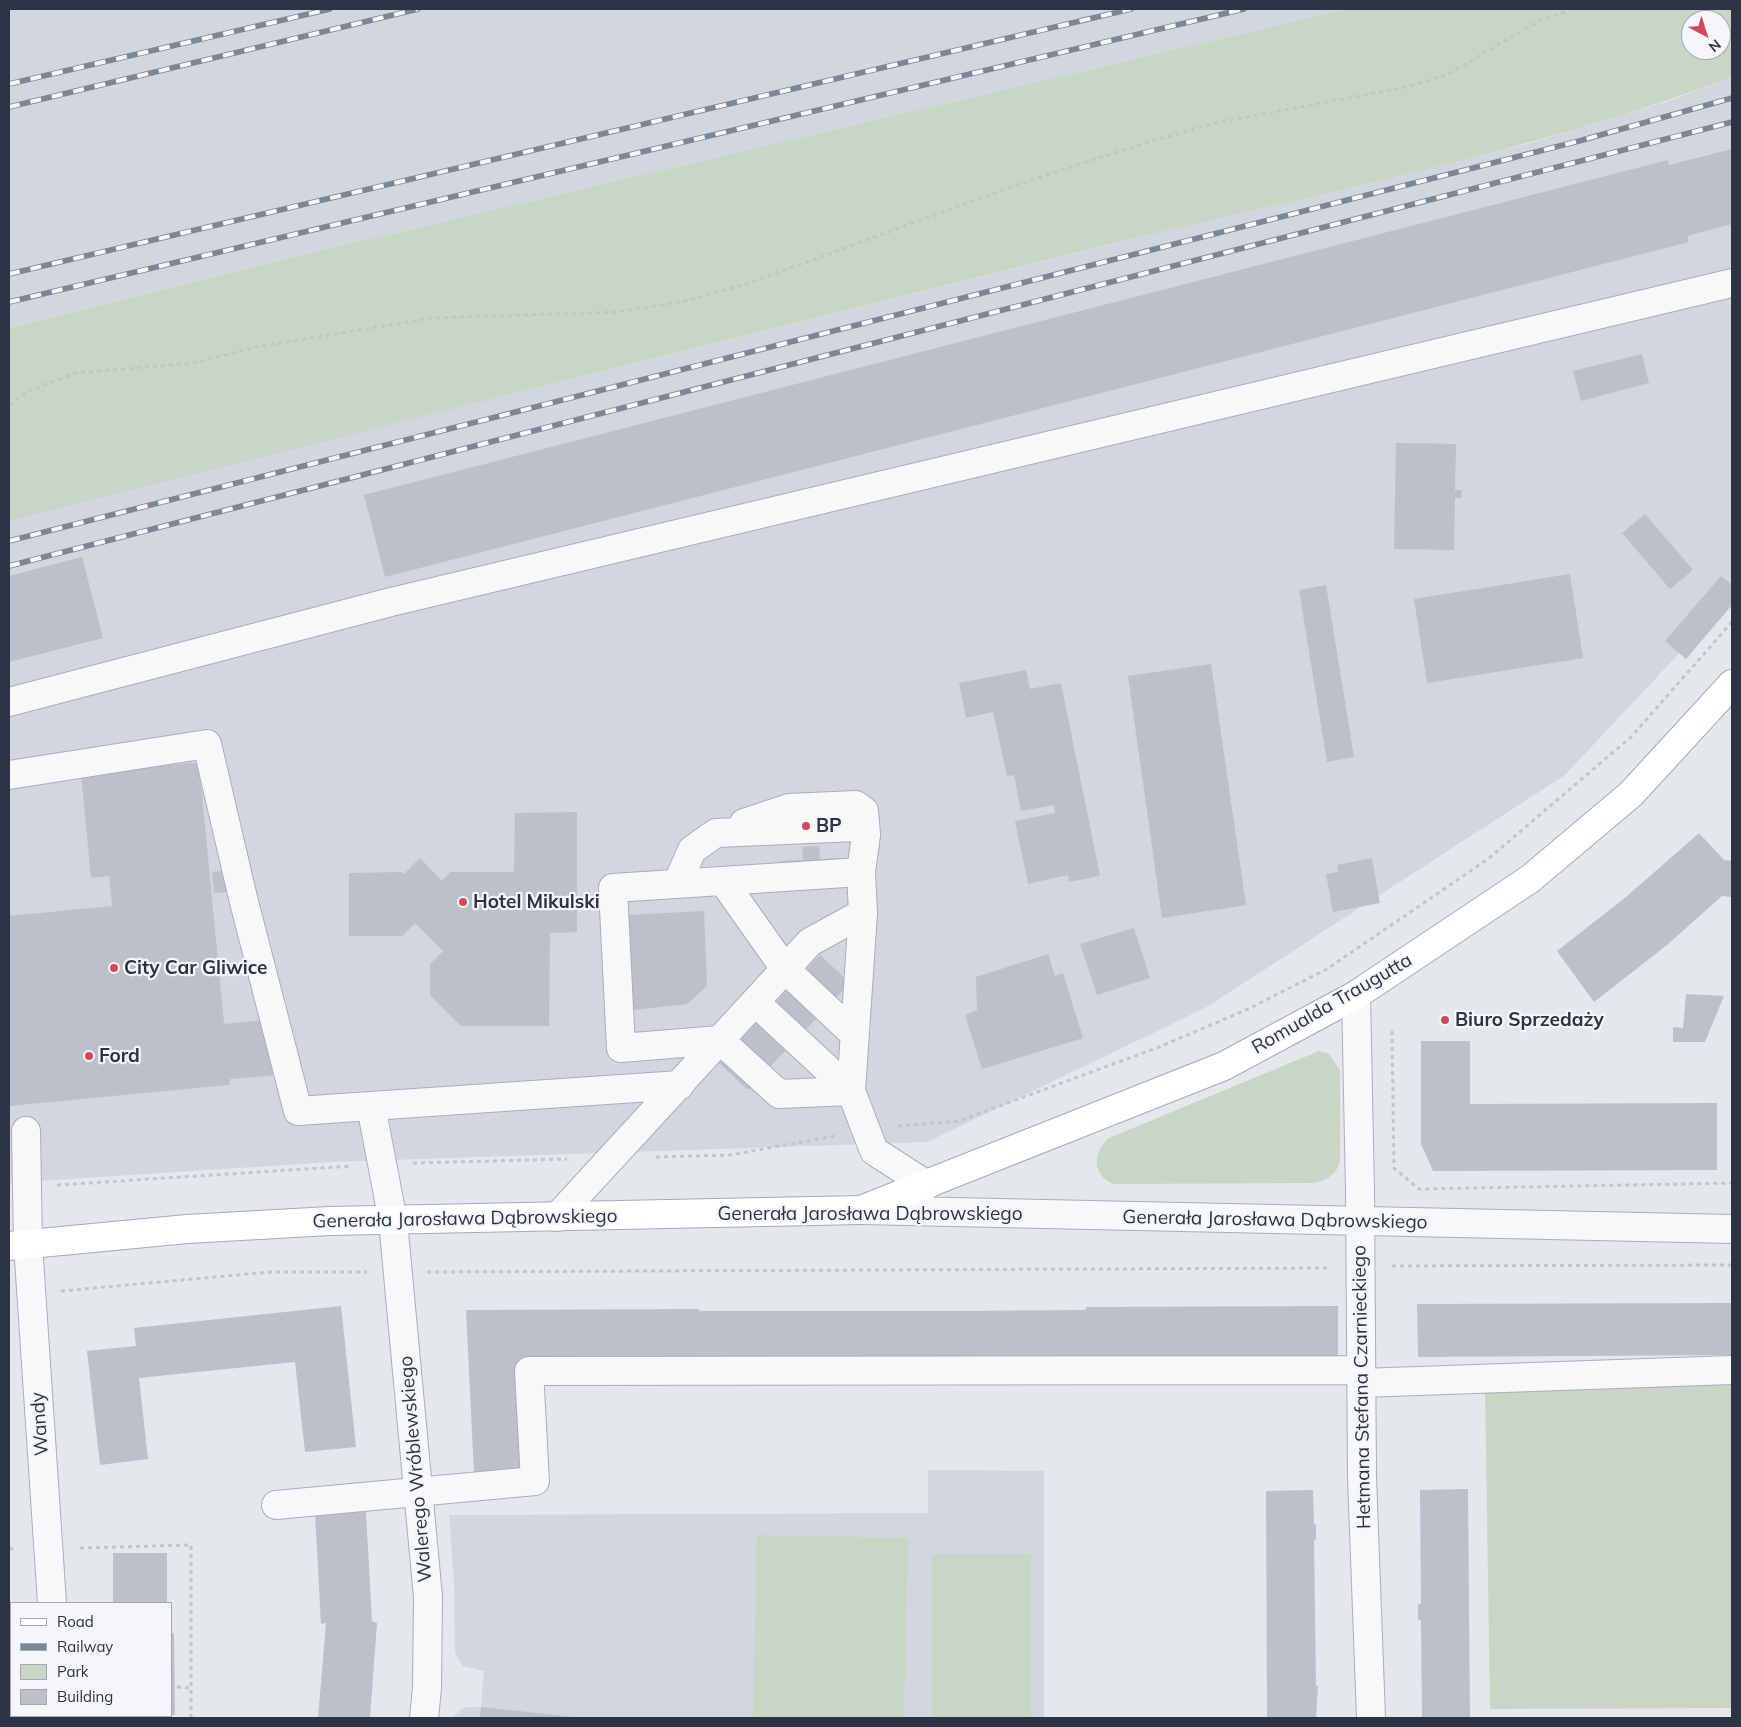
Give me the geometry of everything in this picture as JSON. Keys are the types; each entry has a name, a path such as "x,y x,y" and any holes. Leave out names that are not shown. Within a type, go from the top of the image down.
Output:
{"main road":[{"name":"Romualda Traugutta","path":"861,1210 1224,1066 1356,995 1530,879 1631,794 1732,684"},
{"name":"Generała Jarosława Dąbrowskiego","path":"18,1245 187,1229 393,1221 861,1210"}],"street":[{"path":"9,702 391,602 1732,283"},
{"path":"9,775 207,744 243,898 298,1111 680,1085"},
{"path":"677,884 692,850 716,833 856,827 866,834 861,872 863,913 850,1091"},
{"path":"850,1091 779,1094 720,1040 621,1048 613,888 861,872"},
{"path":"723,881 785,969 854,1034"},
{"path":"557,1217 810,942 863,913"},
{"name":"Hetmana Stefana Czarnieckiego","path":"1356,995 1362,1477 1371,1718"},
{"path":"755,1002 850,1091 874,1151 927,1185"},
{"name":"Walerego Wróblewskiego","path":"371,1106 393,1221 410,1272 418,1492 428,1597 427,1688 424,1718"},
{"name":"Wandy","path":"26,1131 27,1188 18,1245 31,1295 50,1548 52,1602"},
{"name":"Generała Jarosława Dąbrowskiego","path":"861,1210 1732,1229"},
{"path":"276,1505 535,1481 529,1371 1361,1377 1732,1370"}],"path":[{"path":"9,405 28,391 76,373 193,363 257,347 430,318 617,312 686,301 752,282 1019,184 1142,144 1215,123 1406,87 1448,74 1539,21 1573,9"},
{"path":"27,1188 85,1182 382,1164 730,1154 808,1142 865,1129 959,1121 1160,1047 1248,1009 1328,970 1488,859 1631,737 1732,622"},
{"path":"1392,1032 1394,1168 1419,1189 1732,1183"},
{"path":"1391,1266 1732,1265"},
{"path":"31,1295 270,1272 1333,1268"},
{"path":"9,1549 192,1545 191,1718"},
{"path":"177,1687 191,1688"}],"shaded area":[{"path":"9,9 1347,9 289,258 9,328"},
{"path":"1732,77 1732,597 1565,775 1205,1008 927,1142 331,1162 9,1183 9,521 1167,230 1527,144 1672,100"},
{"path":"928,1470 1044,1471 1044,1718 453,1718 466,1707 481,1707 484,1671 463,1666 455,1653 454,1582 449,1515 928,1513"}],"green space":[{"path":"1347,9 1732,9 1732,77 1578,129 1420,171 1102,246 9,521 9,328 289,258"},
{"path":"1319,1051 1329,1054 1340,1070 1340,1160 1337,1169 1327,1178 1314,1183 1114,1184 1107,1180 1098,1170 1097,1157 1103,1144 1109,1138"},
{"path":"1732,1381 1732,1708 1490,1709 1485,1386"},
{"path":"757,1535 908,1538 904,1718 753,1718"},
{"path":"932,1554 1031,1554 1031,1718 932,1718"}],"building":[{"path":"1732,149 1732,224 1687,236 1689,242 385,577 364,495 1668,160 1669,165"},
{"path":"1642,354 1649,383 1581,401 1573,371"},
{"path":"1396,443 1456,444 1455,490 1462,490 1461,498 1455,498 1454,550 1394,549"},
{"path":"1645,514 1693,570 1670,589 1622,533"},
{"path":"82,557 103,638 9,662 9,576"},
{"path":"1570,574 1583,658 1427,683 1414,599"},
{"path":"1721,576 1732,585 1732,605 1686,659 1665,641"},
{"path":"1326,585 1354,757 1327,762 1299,590"},
{"path":"1211,664 1246,905 1162,918 1128,676"},
{"path":"1026,670 1030,689 1061,683 1100,876 1069,882 1068,875 1028,884 1015,821 1055,813 1054,805 1021,811 1014,775 1007,776 993,712 966,718 959,683"},
{"name":"City Car Gliwice","path":"199,762 224,1024 272,1019 277,1075 230,1079 230,1084 228,1085 9,1106 9,916 112,906 109,876 91,878 81,774"},
{"name":"Hotel Mikulski","path":"577,812 577,932 550,933 549,1026 461,1026 430,995 430,964 443,951 415,923 402,936 349,936 349,873 402,872 404,874 420,858 442,881 450,872 514,872 515,813"},
{"path":"1699,833 1724,860 1732,861 1732,897 1722,896 1667,945 1594,1002 1557,951 1626,897"},
{"path":"819,846 820,859 840,858 842,885 782,887 781,861 803,860 802,847"},
{"path":"1372,858 1380,903 1333,912 1326,874 1338,872 1337,865"},
{"path":"223,871 226,892 214,893 212,872"},
{"path":"704,911 707,986 687,1004 633,1010 627,915"},
{"path":"1134,928 1150,978 1097,995 1080,944"},
{"path":"1048,954 1055,976 1063,973 1083,1038 982,1069 965,1015 977,1010 976,977"},
{"path":"820,955 850,983 748,1090 719,1063"},
{"path":"1686,994 1724,996 1705,1042 1673,1042 1673,1027 1683,1028"},
{"path":"1421,1041 1470,1041 1470,1104 1717,1103 1717,1170 1433,1171 1421,1144"},
{"path":"1732,1303 1732,1355 1418,1357 1417,1304"},
{"path":"341,1306 356,1447 305,1452 295,1362 139,1378 148,1459 100,1465 87,1351 136,1346 134,1328"},
{"path":"1338,1306 1338,1357 518,1362 527,1468 474,1473 466,1310 957,1311 1086,1310 1086,1307"},
{"path":"1468,1489 1470,1718 1422,1718 1421,1620 1418,1620 1418,1604 1421,1604 1420,1490"},
{"path":"1313,1490 1314,1525 1316,1524 1316,1540 1314,1540 1316,1686 1318,1686 1316,1718 1267,1718 1266,1491"},
{"path":"366,1512 372,1621 377,1623 370,1718 318,1718 326,1623 321,1624 315,1514"},
{"path":"113,1553 167,1553 167,1602 113,1602"},
{"path":"172,1633 174,1633 175,1715 172,1715"},
{"path":"481,1707 573,1717 573,1718 480,1718"},
{"path":"112,1717 167,1717 167,1718"}],"railway":[{"path":"9,84 330,9"},
{"path":"9,107 418,9"},
{"path":"9,274 1131,9"},
{"path":"9,302 1244,9"},
{"path":"9,541 1579,141 1732,98"},
{"path":"9,566 1732,122"}],"place":[{"name":"BP","path":"806,826"},
{"name":"Hotel Mikulski","path":"463,902"},
{"name":"City Car Gliwice","path":"114,968"},
{"name":"Biuro Sprzedaży","path":"1445,1020"},
{"name":"Ford","path":"89,1056"}]}
